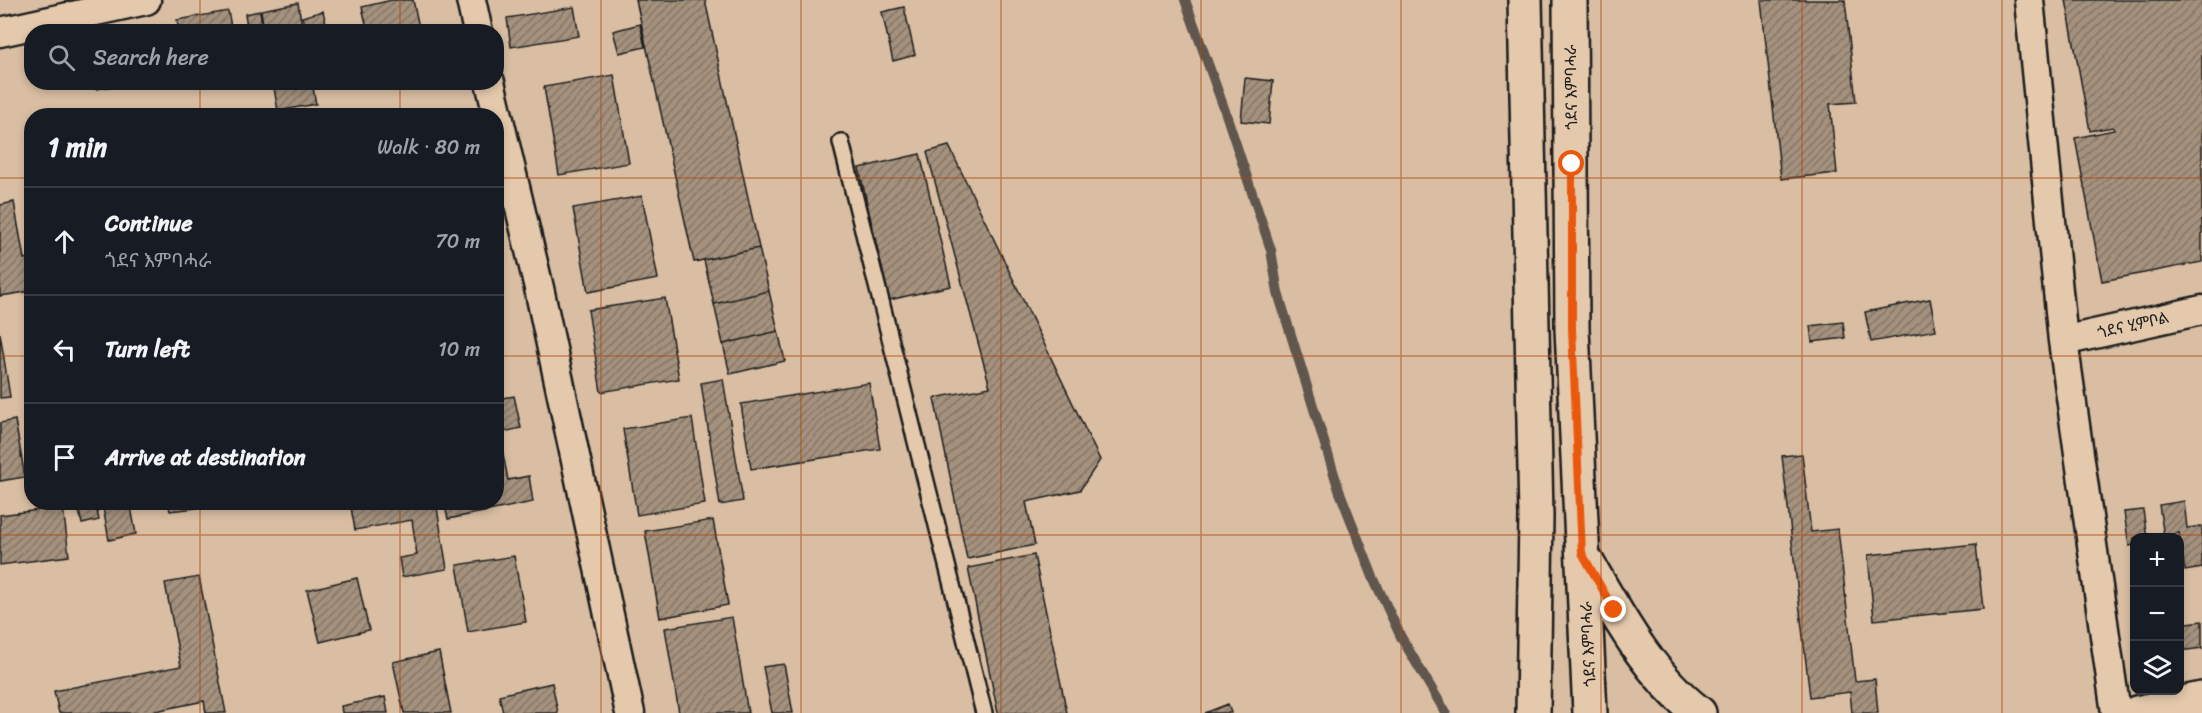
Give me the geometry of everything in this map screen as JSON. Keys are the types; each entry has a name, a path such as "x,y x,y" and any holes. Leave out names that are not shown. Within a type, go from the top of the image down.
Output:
{"main road":[{"path":"1525,0 1536,516 1533,713"},
{"name":"ጎደና እምባሓራ","path":"1570,0 1572,329 1590,713"},
{"path":"1582,553 1635,643 1656,671 1699,713"},
{"path":"1509,713 1534,659"},
{"path":"2137,713 2202,699"}],"street":[{"path":"36,24 146,0"},
{"path":"471,0 476,24"},
{"path":"2029,0 2063,341 2116,713"},
{"path":"0,32 24,27"},
{"path":"492,90 496,108"},
{"path":"504,141 539,288 630,713"},
{"name":"ጎደና ሂምቦል","path":"2063,341 2202,310"}],"lane":[{"path":"841,142 984,713"}],"building":[{"path":"392,0 413,0 418,24 366,24 362,7"},
{"path":"636,0 705,0 759,248 694,262"},
{"path":"1761,0 1845,0 1856,102 1830,104 1837,173 1781,179"},
{"path":"2066,0 2202,0 2202,262 2102,281 2075,138 2114,130 2113,127 2090,131"},
{"path":"298,3 302,24 263,24 261,10"},
{"path":"574,7 579,36 511,47 507,18"},
{"path":"904,7 915,55 893,61 882,12"},
{"path":"228,11 230,24 178,24 177,20"},
{"path":"260,11 262,24 247,24 245,14"},
{"path":"323,11 326,24 304,24 302,17"},
{"path":"640,24 645,47 619,53 613,31"},
{"path":"614,75 629,163 559,175 544,87"},
{"path":"1245,78 1273,81 1269,124 1241,121"},
{"path":"274,90 313,90 316,104 277,108"},
{"path":"949,146 1100,460 1080,490 1026,502 1035,545 967,559 934,398 990,387 927,152"},
{"path":"920,154 951,286 889,300 859,168"},
{"path":"642,196 658,279 588,292 573,208"},
{"path":"14,202 24,259 24,292 0,296 0,205"},
{"path":"759,248 769,291 714,304 704,260"},
{"path":"769,291 778,331 723,344 714,304"},
{"path":"665,298 679,379 601,392 588,310"},
{"path":"1930,299 1936,330 1871,342 1865,312"},
{"path":"1843,322 1845,338 1812,342 1810,326"},
{"path":"778,331 785,361 730,374 723,344"},
{"path":"0,333 10,397 0,398"},
{"path":"723,379 743,501 720,505 701,383"},
{"path":"869,383 880,449 751,469 741,404"},
{"path":"514,396 521,428 504,432 504,398"},
{"path":"692,418 705,504 637,515 623,429"},
{"path":"15,420 24,477 0,481 0,423"},
{"path":"1802,454 1811,532 1838,529 1855,681 1875,679 1878,713 1852,713 1850,692 1810,697 1782,456"},
{"path":"504,459 508,480 529,476 533,502 504,508"},
{"path":"2184,501 2187,528 2202,526 2202,568 2185,571 2184,533 2164,533 2159,505"},
{"path":"39,510 63,510 69,556 0,565 0,515"},
{"path":"79,510 97,510 99,520 82,524"},
{"path":"103,510 132,510 136,534 109,540"},
{"path":"351,510 437,510 447,569 402,577 399,558 417,555 412,520 355,530"},
{"path":"446,510 493,510 448,519"},
{"path":"2143,510 2146,533 2130,533 2129,546 2124,512"},
{"path":"713,520 728,605 660,618 645,531"},
{"path":"1976,544 1983,609 1874,620 1868,555"},
{"path":"1034,555 1067,713 998,713 968,568"},
{"path":"514,556 526,622 468,632 457,565"},
{"path":"199,577 226,713 206,713 204,701 146,713 59,713 54,691 181,666 165,583"},
{"path":"357,578 369,630 320,642 307,590"},
{"path":"732,617 748,713 679,713 665,628"},
{"path":"2202,621 2202,648 2184,650 2184,623"},
{"path":"439,652 451,713 404,713 393,662"},
{"path":"784,664 793,713 772,713 763,667"},
{"path":"552,683 558,713 503,713 499,695"},
{"path":"385,697 388,713 342,713 341,706"},
{"path":"1228,704 1231,713 1205,713"}],"waterway":[{"path":"1185,0 1271,250 1278,293 1339,490 1373,577 1401,637 1446,713"}],"route":[{"path":"1572,164 1572,329 1582,553 1614,610"}]}
